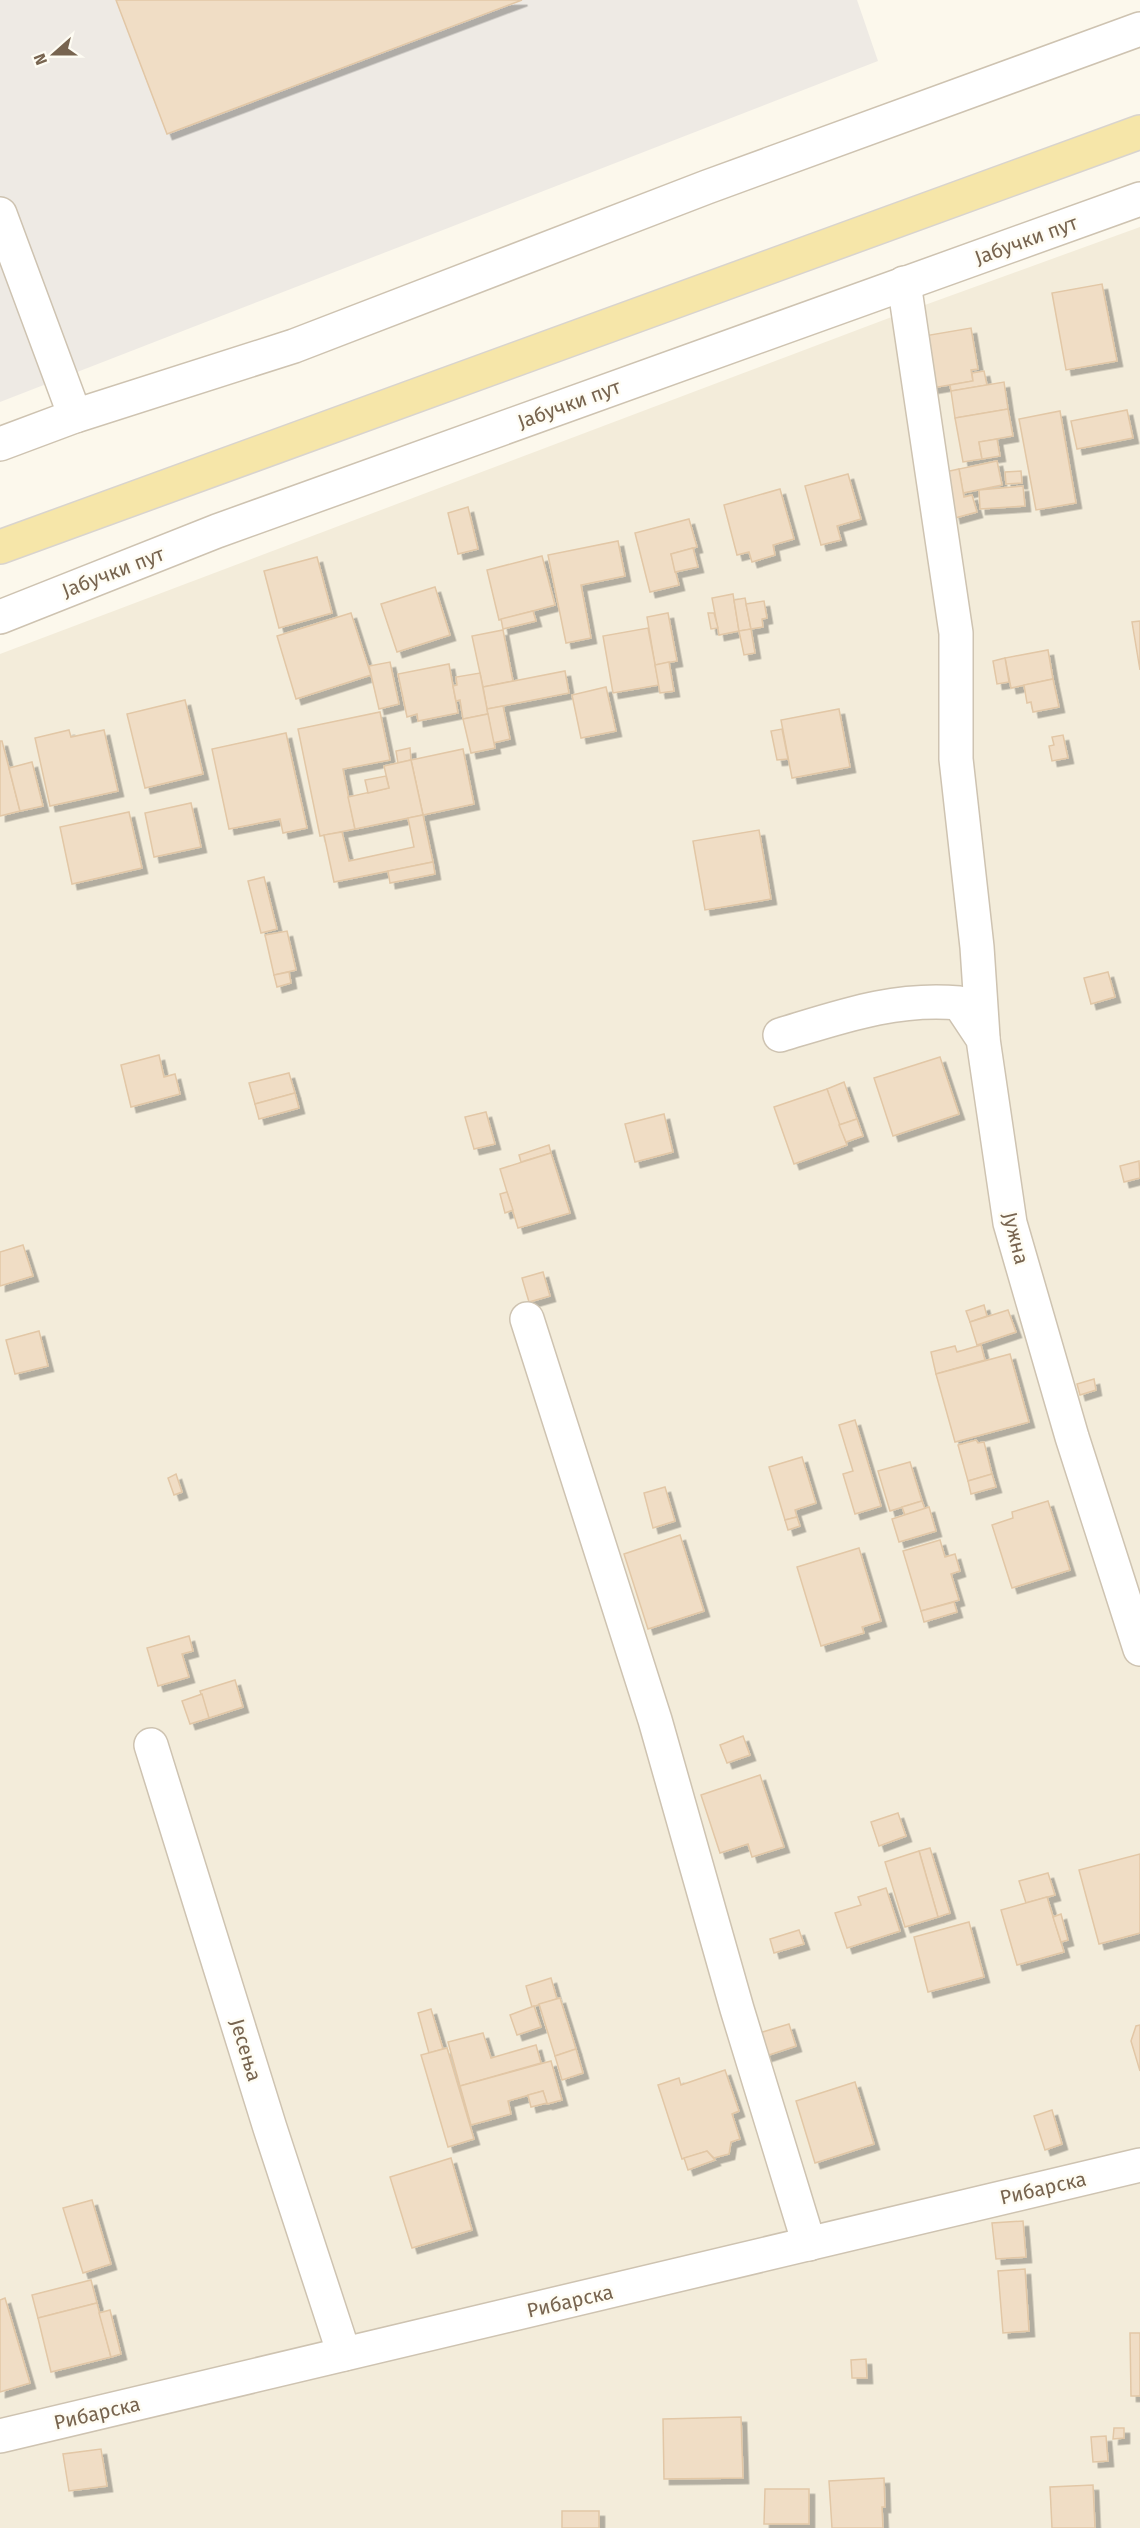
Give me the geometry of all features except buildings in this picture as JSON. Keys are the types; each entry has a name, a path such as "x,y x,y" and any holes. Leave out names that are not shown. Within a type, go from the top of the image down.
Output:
{"main road":[{"path":"0,547 1140,132"}],"street":[{"path":"0,444 75,417 294,346 707,187 1140,29"},
{"name":"Јабучки пут","path":"0,617 217,531 1140,199"},
{"path":"0,214 75,417"},
{"path":"904,284 956,633 956,759 977,947 983,1039"},
{"name":"Јужна","path":"780,1035 874,1007 928,1000 958,1003 983,1039 1010,1223 1072,1437 1140,1648"},
{"path":"527,1319 652,1710 737,2009 809,2244"},
{"name":"Јесења","path":"151,1746 270,2128 344,2354"},
{"name":"Рибарска","path":"0,2436 1140,2165"}],"shaded area":[{"path":"0,0 857,0 878,61 0,402"},
{"path":"1140,227 1140,2528 0,2528 0,654 889,318"}]}
